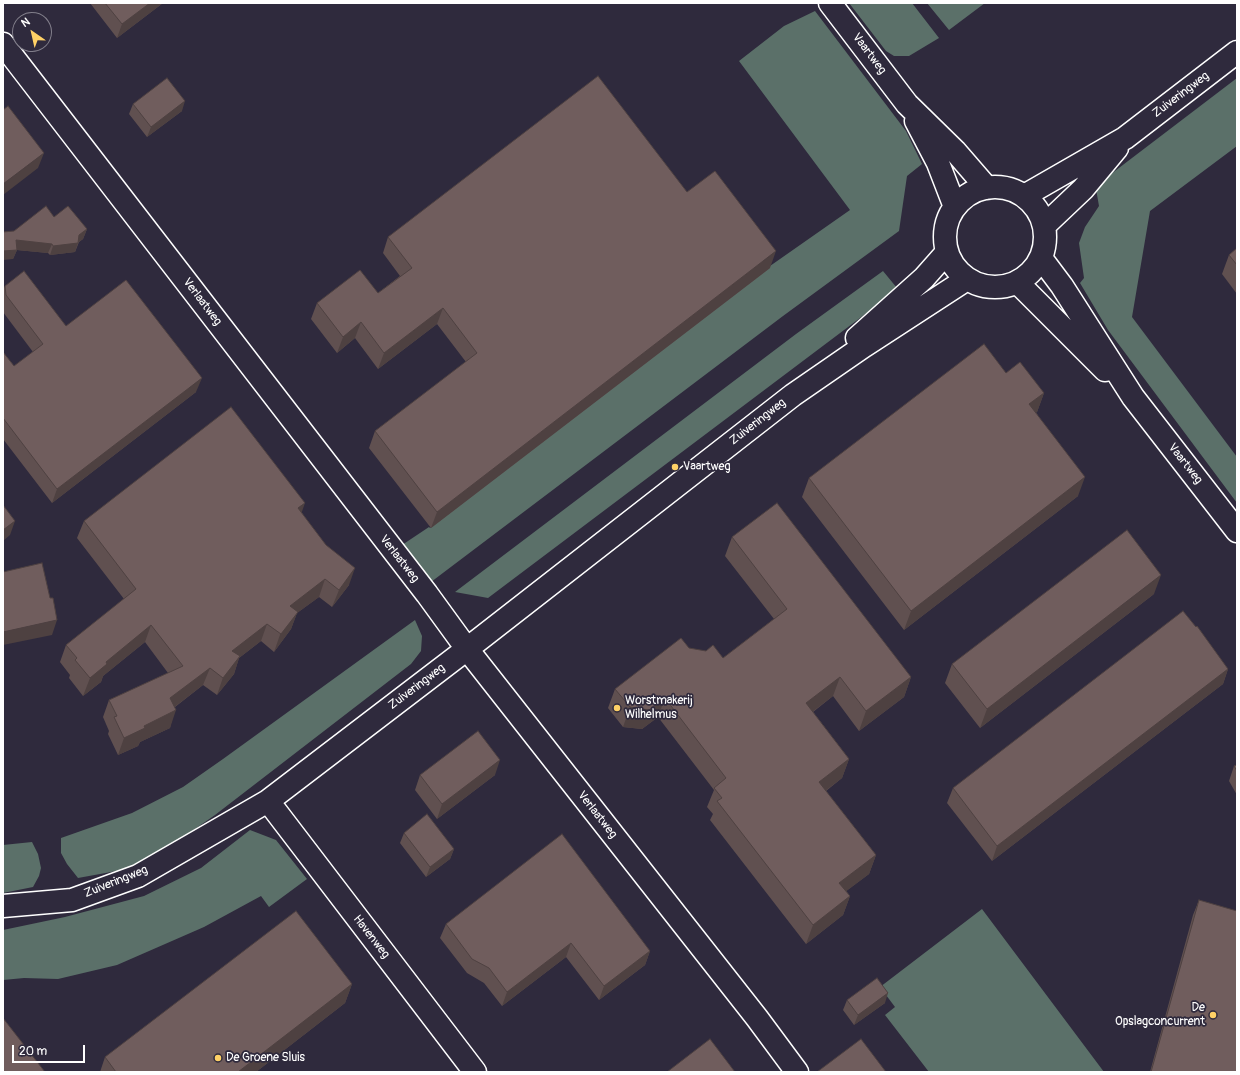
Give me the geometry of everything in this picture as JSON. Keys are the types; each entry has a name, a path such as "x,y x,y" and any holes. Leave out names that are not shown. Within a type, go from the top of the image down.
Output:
{"street":[{"name":"Vaartweg","path":"830,3 907,104 955,151 987,188"},
{"name":"Verlaatweg","path":"3,44 427,594 467,649 757,1018 797,1072"},
{"name":"Zuiveringweg","path":"1024,196 1125,138 1237,52"},
{"name":"Vaartweg","path":"907,104 938,163 955,207"},
{"name":"Zuiveringweg","path":"1044,226 1083,189 1125,138"},
{"path":"987,188 1006,188 1024,196 1037,209 1044,226 1045,242 1041,258 1031,272 1017,282 991,287 967,279 955,267 947,252 946,228 955,207 969,194 987,188"},
{"name":"Zuiveringweg","path":"793,395 924,278 947,252"},
{"name":"Vaartweg","path":"1041,258 1062,286 1133,397 1237,531"},
{"name":"Zuiveringweg","path":"3,906 72,900 138,876 268,801 467,649 793,395 864,346 967,279"},
{"name":"Vaartweg","path":"1017,282 1133,397"},
{"name":"Havenweg","path":"268,801 475,1072"}],"green space":[{"path":"849,3 912,3 939,38 909,56 894,56 886,51"},
{"path":"927,3 985,3 949,30"},
{"path":"815,11 906,131 922,164 907,176 899,231 783,316 431,582 402,545 429,527 430,528 770,266 850,210 739,61 784,26"},
{"path":"1237,78 1237,146 1150,211 1132,317 1237,457 1237,503 1108,330 1080,283 1084,278 1079,243 1085,227 1099,206 1096,189 1111,174"},
{"path":"883,271 897,288 868,312 488,598 455,592 796,334"},
{"path":"415,620 422,636 421,651 411,664 215,815 185,836 133,868 78,878 67,864 61,853 61,838 132,813 183,787"},
{"path":"250,830 276,840 307,879 269,907 261,896 204,927 117,965 58,979 24,978 3,980 3,930 65,917 144,896 201,868"},
{"path":"32,842 38,854 41,868 39,876 33,887 3,893 3,845"},
{"path":"982,909 1104,1072 929,1072 885,1015 895,1007 880,987"}],"building":[{"path":"105,3 150,3 122,24"},
{"path":"598,76 687,192 715,171 776,251 437,512 375,431 477,353 443,308 384,353 361,322 343,337 317,303 360,270 378,293 412,268 388,237"},
{"path":"167,78 185,101 151,127 133,104"},
{"path":"8,106 44,153 3,184 3,110"},
{"path":"46,206 54,217 68,206 87,229 79,235 78,243 53,246 52,244 16,240 17,250 3,251 3,232 14,231"},
{"path":"1237,248 1237,265 1229,255"},
{"path":"24,271 66,326 126,280 202,378 57,489 3,418 3,352 14,366 43,344 6,295 5,286"},
{"path":"984,344 1006,373 1020,362 1044,393 1029,404 1085,477 911,611 809,478"},
{"path":"231,407 305,503 298,508 326,545 355,568 339,590 325,579 290,606 298,612 281,634 267,624 232,651 240,656 223,678 210,668 170,698 176,710 124,738 114,717 117,716 109,700 183,666 151,625 106,662 107,664 90,678 75,660 77,658 66,645 136,589 84,521"},
{"path":"777,503 911,677 866,711 840,677 806,703 849,759 819,782 876,855 839,883 850,896 813,925 717,801 722,798 714,788 726,778 665,698 649,710 630,707 615,689 681,638 689,648 706,651 713,645 723,658 787,609 732,537"},
{"path":"3,505 15,521 3,530"},
{"path":"1127,530 1161,575 987,709 952,664"},
{"path":"42,563 50,598 53,598 57,620 3,632 3,572"},
{"path":"1183,611 1196,627 1197,626 1228,669 997,846 953,788"},
{"path":"478,731 500,760 442,804 420,775"},
{"path":"427,814 454,849 430,867 404,833"},
{"path":"562,834 650,951 604,986 571,943 507,992 489,968 472,959 446,924"},
{"path":"1199,900 1237,911 1237,1072 1151,1072"},
{"path":"296,911 352,984 238,1072 116,1072 105,1057"},
{"path":"877,978 888,993 858,1015 847,1000"},
{"path":"3,1018 45,1072 3,1072"},
{"path":"710,1039 735,1072 667,1072"},
{"path":"861,1039 886,1072 817,1072"}],"place":[{"name":"Vaartweg","path":"675,467"},
{"name":"Worstmakerij Wilhelmus","path":"617,708"},
{"name":"De Opslagconcurrent","path":"1213,1015"},
{"name":"De Groene Sluis","path":"218,1058"}]}
